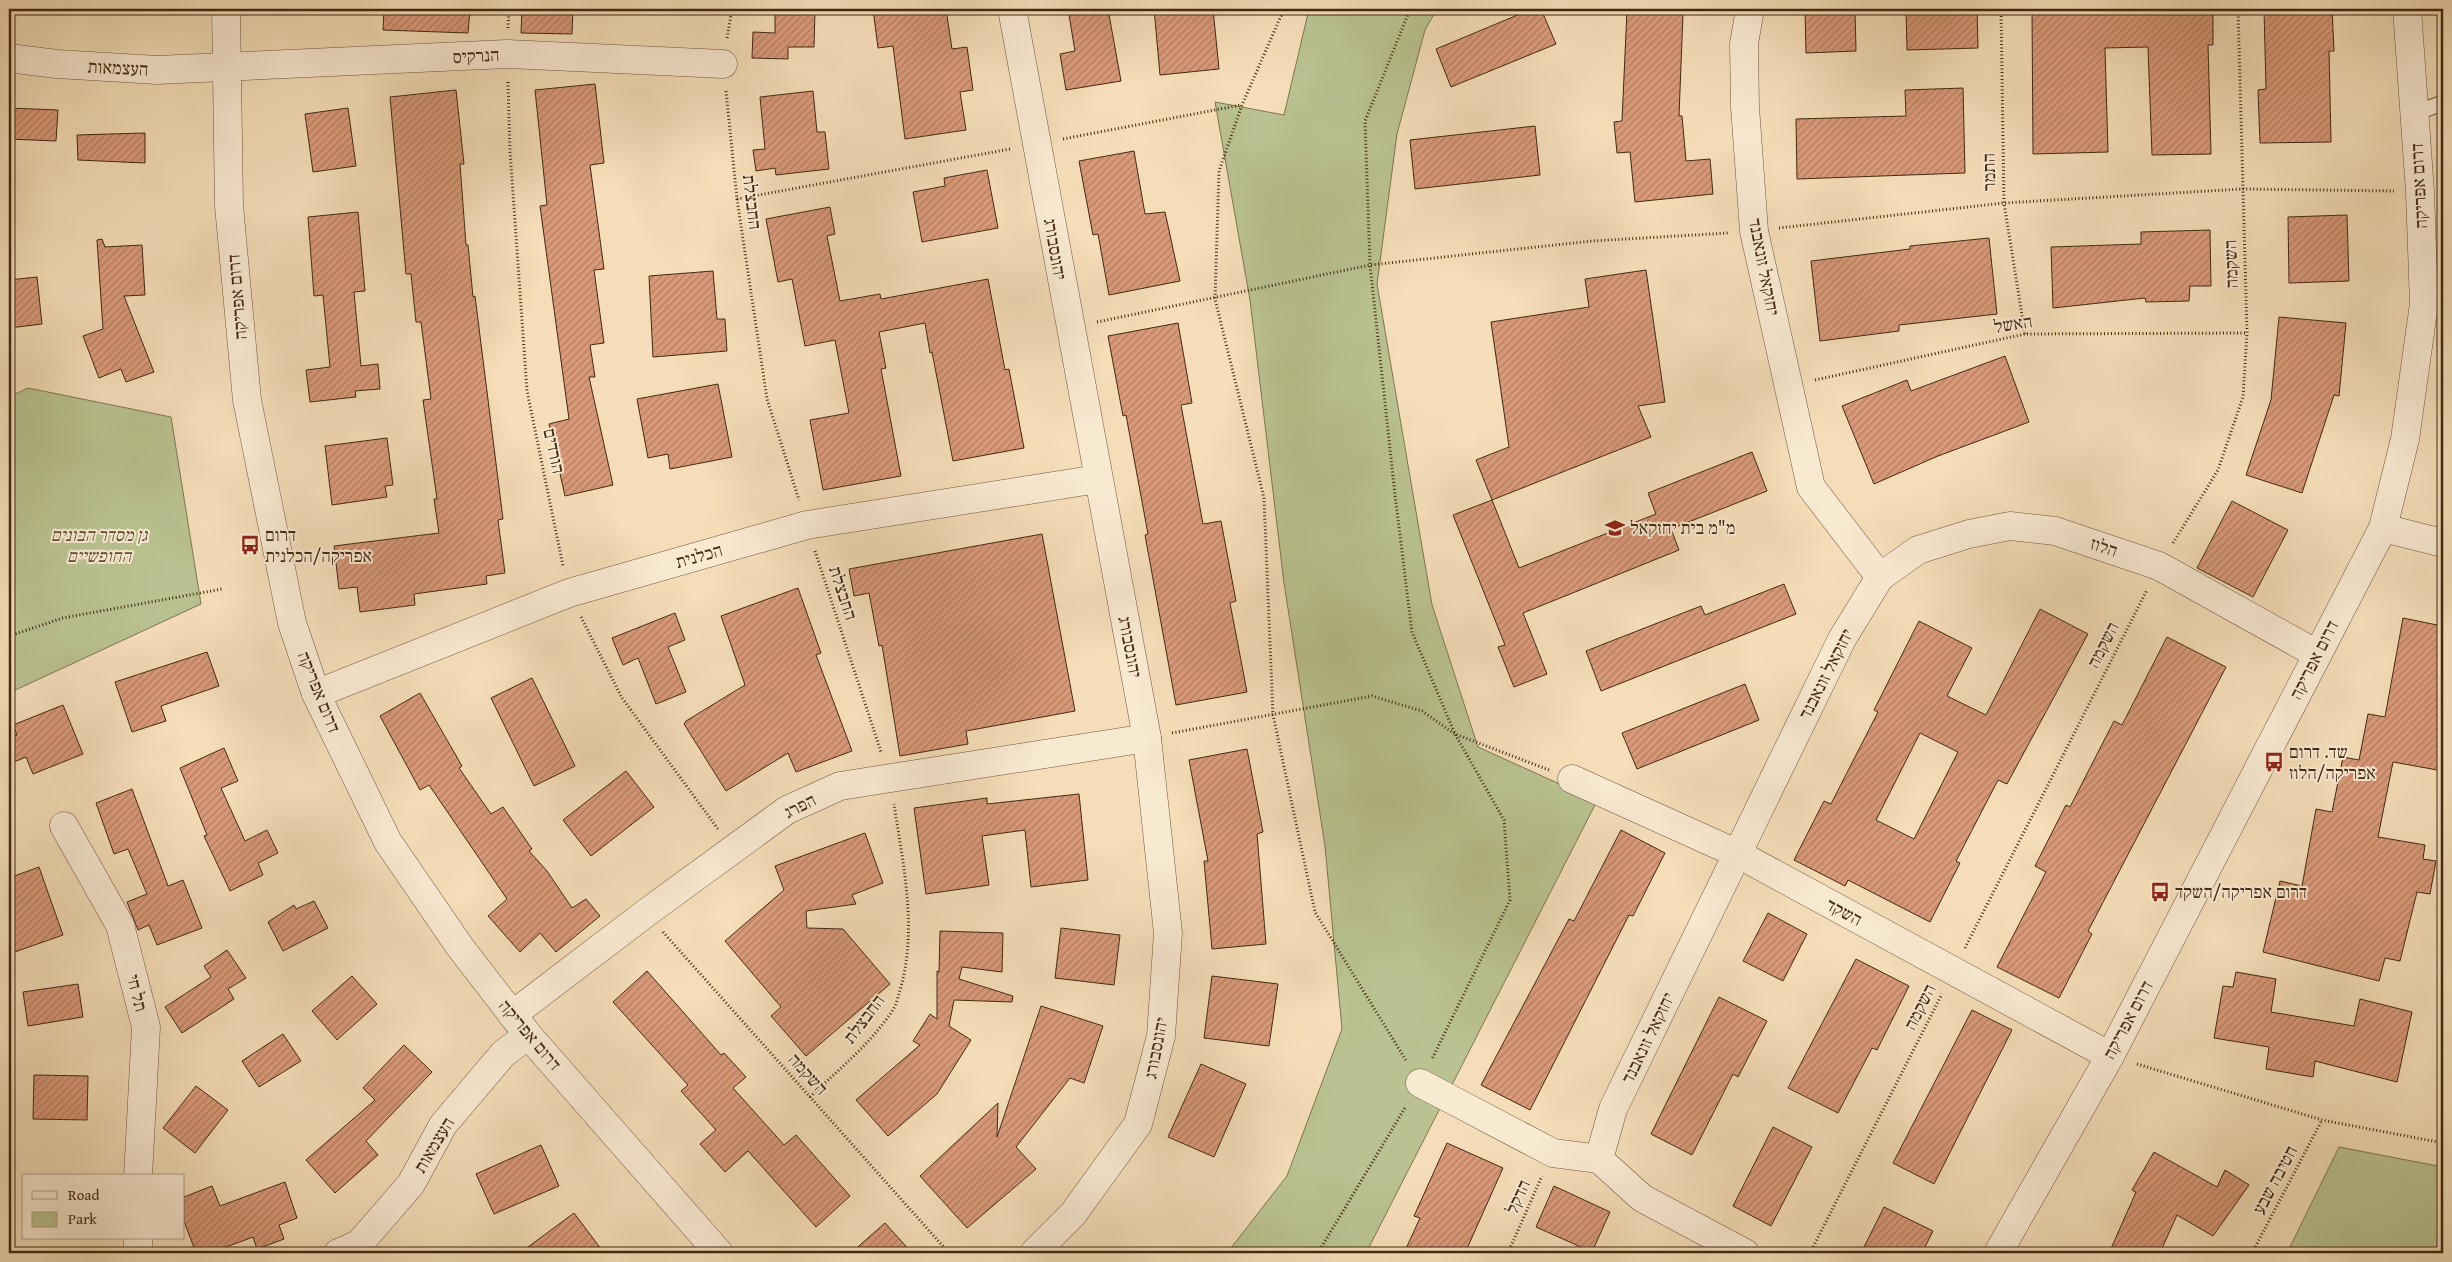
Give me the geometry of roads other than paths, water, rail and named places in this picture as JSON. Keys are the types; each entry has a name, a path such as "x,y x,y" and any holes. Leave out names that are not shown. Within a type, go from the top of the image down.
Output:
{"street":[{"name":"דרום אפריקה","path":"226,9 229,206 246,400 292,623 316,694 388,842 460,947 520,1025 719,1253"},
{"name":"יהונסבורג","path":"1012,9 1147,738 1168,933 1162,1036 1138,1124 1073,1214 1034,1253"},
{"name":"יחזקאל זונאבנד","path":"1599,1159 1613,1109 1842,639 1880,577 1811,487 1754,231 1745,107 1744,44 1750,9"},
{"name":"דרום אפריקה","path":"1998,1253 2110,1056 2383,528 2405,439 2434,304 2415,113 2407,9"},
{"name":"הנרקיס","path":"228,67 507,54 723,64"},
{"name":"העצמאות","path":"9,58 57,64 157,70 228,67"},
{"name":"הכלנית","path":"316,694 569,593 807,526 1098,479"},
{"name":"הלוז","path":"1880,577 1918,550 1969,534 2010,526 2055,531 2159,566 2317,654"},
{"path":"2383,528 2443,544"},
{"name":"הפרג","path":"520,1025 646,913 787,810 840,786 890,780 1147,738"},
{"name":"השקד","path":"1572,779 1738,854 2110,1056"},
{"name":"תל חי","path":"64,826 120,925 146,1026 138,1174"},
{"name":"העצמאות","path":"338,1253 359,1244 411,1184 443,1125 504,1054 520,1025"},
{"path":"1420,1083 1553,1152 1599,1159 1642,1198 1744,1253"},
{"path":"138,1240 138,1253"}],"lane":[{"path":"2415,113 2443,103"}],"place":[{"name":"מ\"מ בית יחזקאל","path":"1615,528"},
{"name":"דרום אפריקה/הכלנית","path":"250,545"},
{"name":"שד. דרום אפריקה/הלוז","path":"2274,762"},
{"name":"דרום אפריקה/השקד","path":"2160,892"}],"park label":[{"name":"גן מסדר הבונים החופשיים","path":"99,545"}]}
